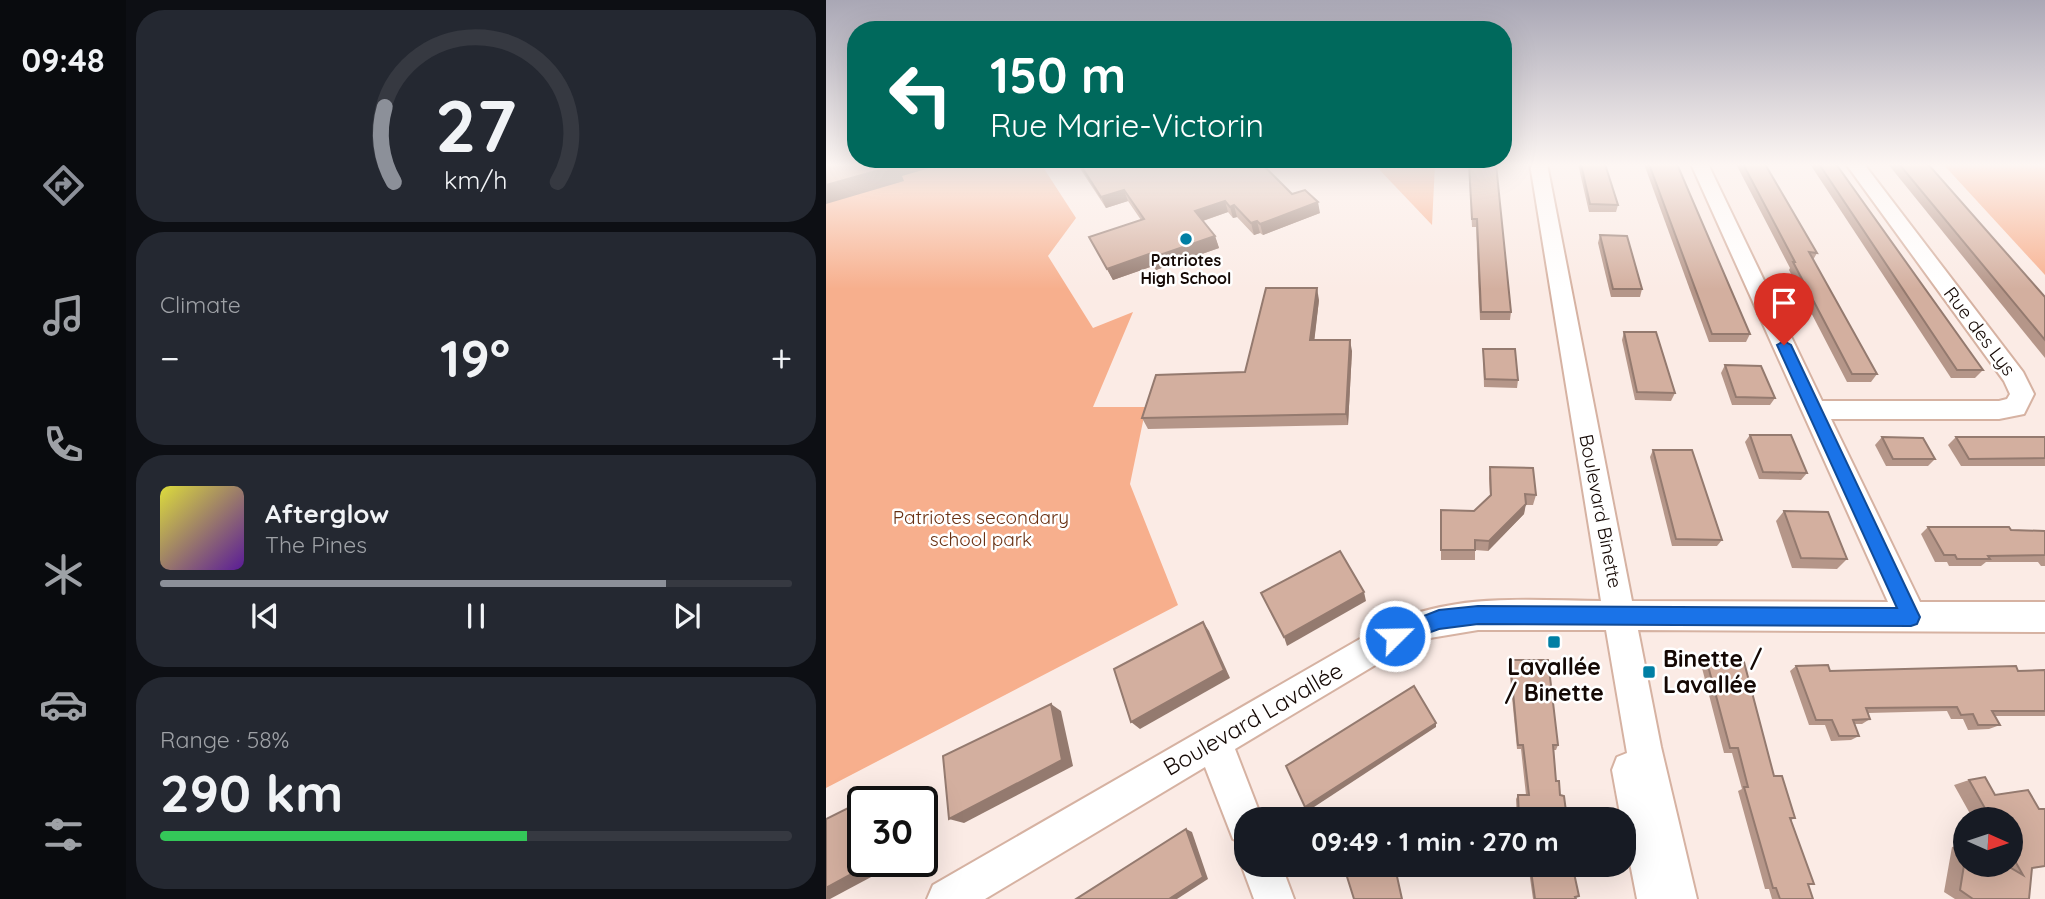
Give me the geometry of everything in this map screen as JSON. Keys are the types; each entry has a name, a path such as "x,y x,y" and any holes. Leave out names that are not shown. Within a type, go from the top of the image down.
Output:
{"street":[{"name":"Boulevard Binette","path":"1538,206 1612,617 1677,899"},
{"name":"Boulevard Binette","path":"1545,206 1612,617 1630,769 1657,899"},
{"path":"1719,206 1911,617"},
{"name":"Rue des Lys","path":"1814,410 1999,410 2015,407 2022,398 2022,391 2015,378 1886,206"},
{"name":"Boulevard Lavallée","path":"947,899 1386,641 1422,624 1478,615 2045,617"},
{"path":"1214,742 1239,807"},
{"path":"1266,877 1274,899"}],"green space":[{"name":"Patriotes secondary school park","path":"826,206 1068,206 1076,218 1048,256 1093,328 1133,312 1093,407 1146,407 1130,484 1178,605 826,788"},
{"path":"1414,206 1433,206 1432,225"},
{"path":"1982,206 2045,206 2045,275"}],"building":[{"path":"1135,206 1210,206 1195,211 1215,236 1151,258 1149,254 1107,269 1089,237 1144,219"},
{"path":"1235,206 1308,206 1260,224 1257,221 1251,223"},
{"path":"1471,206 1500,206 1511,312 1481,312 1477,219 1472,219"},
{"path":"1665,206 1695,206 1750,334 1712,334"},
{"path":"1765,206 1790,206 1817,253 1809,252 1877,374 1852,374"},
{"path":"1847,206 1866,206 1983,370 1957,370"},
{"path":"1934,206 1965,206 2045,297 2045,340"},
{"path":"1600,235 1627,236 1642,289 1613,289"},
{"path":"1266,288 1317,288 1310,340 1350,340 1346,414 1142,418 1156,375 1245,372"},
{"path":"1624,332 1656,332 1675,393 1637,392"},
{"path":"1483,349 1515,349 1518,380 1485,379"},
{"path":"1725,365 1761,366 1775,398 1736,397"},
{"path":"1750,435 1791,435 1807,473 1763,472"},
{"path":"1882,437 1923,438 1935,459 1893,459"},
{"path":"1956,437 2045,437 2045,458 1969,459"},
{"path":"1653,450 1692,450 1722,540 1676,539"},
{"path":"1490,467 1533,468 1536,495 1525,494 1526,504 1489,541 1475,540 1475,550 1441,550 1441,510 1474,511 1491,495"},
{"path":"1784,511 1828,512 1847,559 1801,558"},
{"path":"1928,527 2009,527 2011,530 2045,531 2045,555 1957,559 1955,555 1944,555"},
{"path":"1340,551 1364,592 1284,637 1261,593"},
{"path":"1203,622 1224,670 1131,722 1114,669"},
{"path":"1510,660 1548,660 1558,745 1553,745 1556,781 1559,781 1560,795 1564,796 1565,807 1518,807 1518,795 1529,795 1523,745 1518,745"},
{"path":"1707,662 1744,662 1774,776 1782,776 1795,818 1790,818 1814,884 1808,884 1813,899 1780,899 1776,888 1773,888 1744,787 1748,787 1738,748 1730,748"},
{"path":"1828,665 1830,671 2016,666 2018,671 2045,670 2045,711 1992,711 2000,725 1978,725 1973,714 1961,715 1957,707 1866,708 1870,719 1853,720 1859,736 1839,736 1832,720 1816,720 1796,666"},
{"path":"1414,686 1436,723 1305,807 1286,766"},
{"path":"1051,704 1062,760 949,819 943,756"},
{"path":"1985,777 1995,795 2028,790 2039,809 2045,809 2045,866 2032,868 2029,899 1973,899 1960,890 1962,877 2023,877 2023,807 1984,807 1969,780"},
{"path":"847,808 847,877 826,888 826,819"},
{"path":"1186,829 1203,877 1169,899 1076,899"},
{"path":"1347,877 1397,877 1402,899 1354,899"},
{"path":"1532,877 1575,877 1579,896 1575,897 1576,899 1535,899"}],"place":[{"name":"Patriotes High School","path":"1186,239"},
{"name":"Lavallée / Binette","path":"1554,642"},
{"name":"Binette / Lavallée","path":"1649,672"}],"route":[{"path":"1395,636 1422,624 1478,615 1911,617 1784,345"}]}
